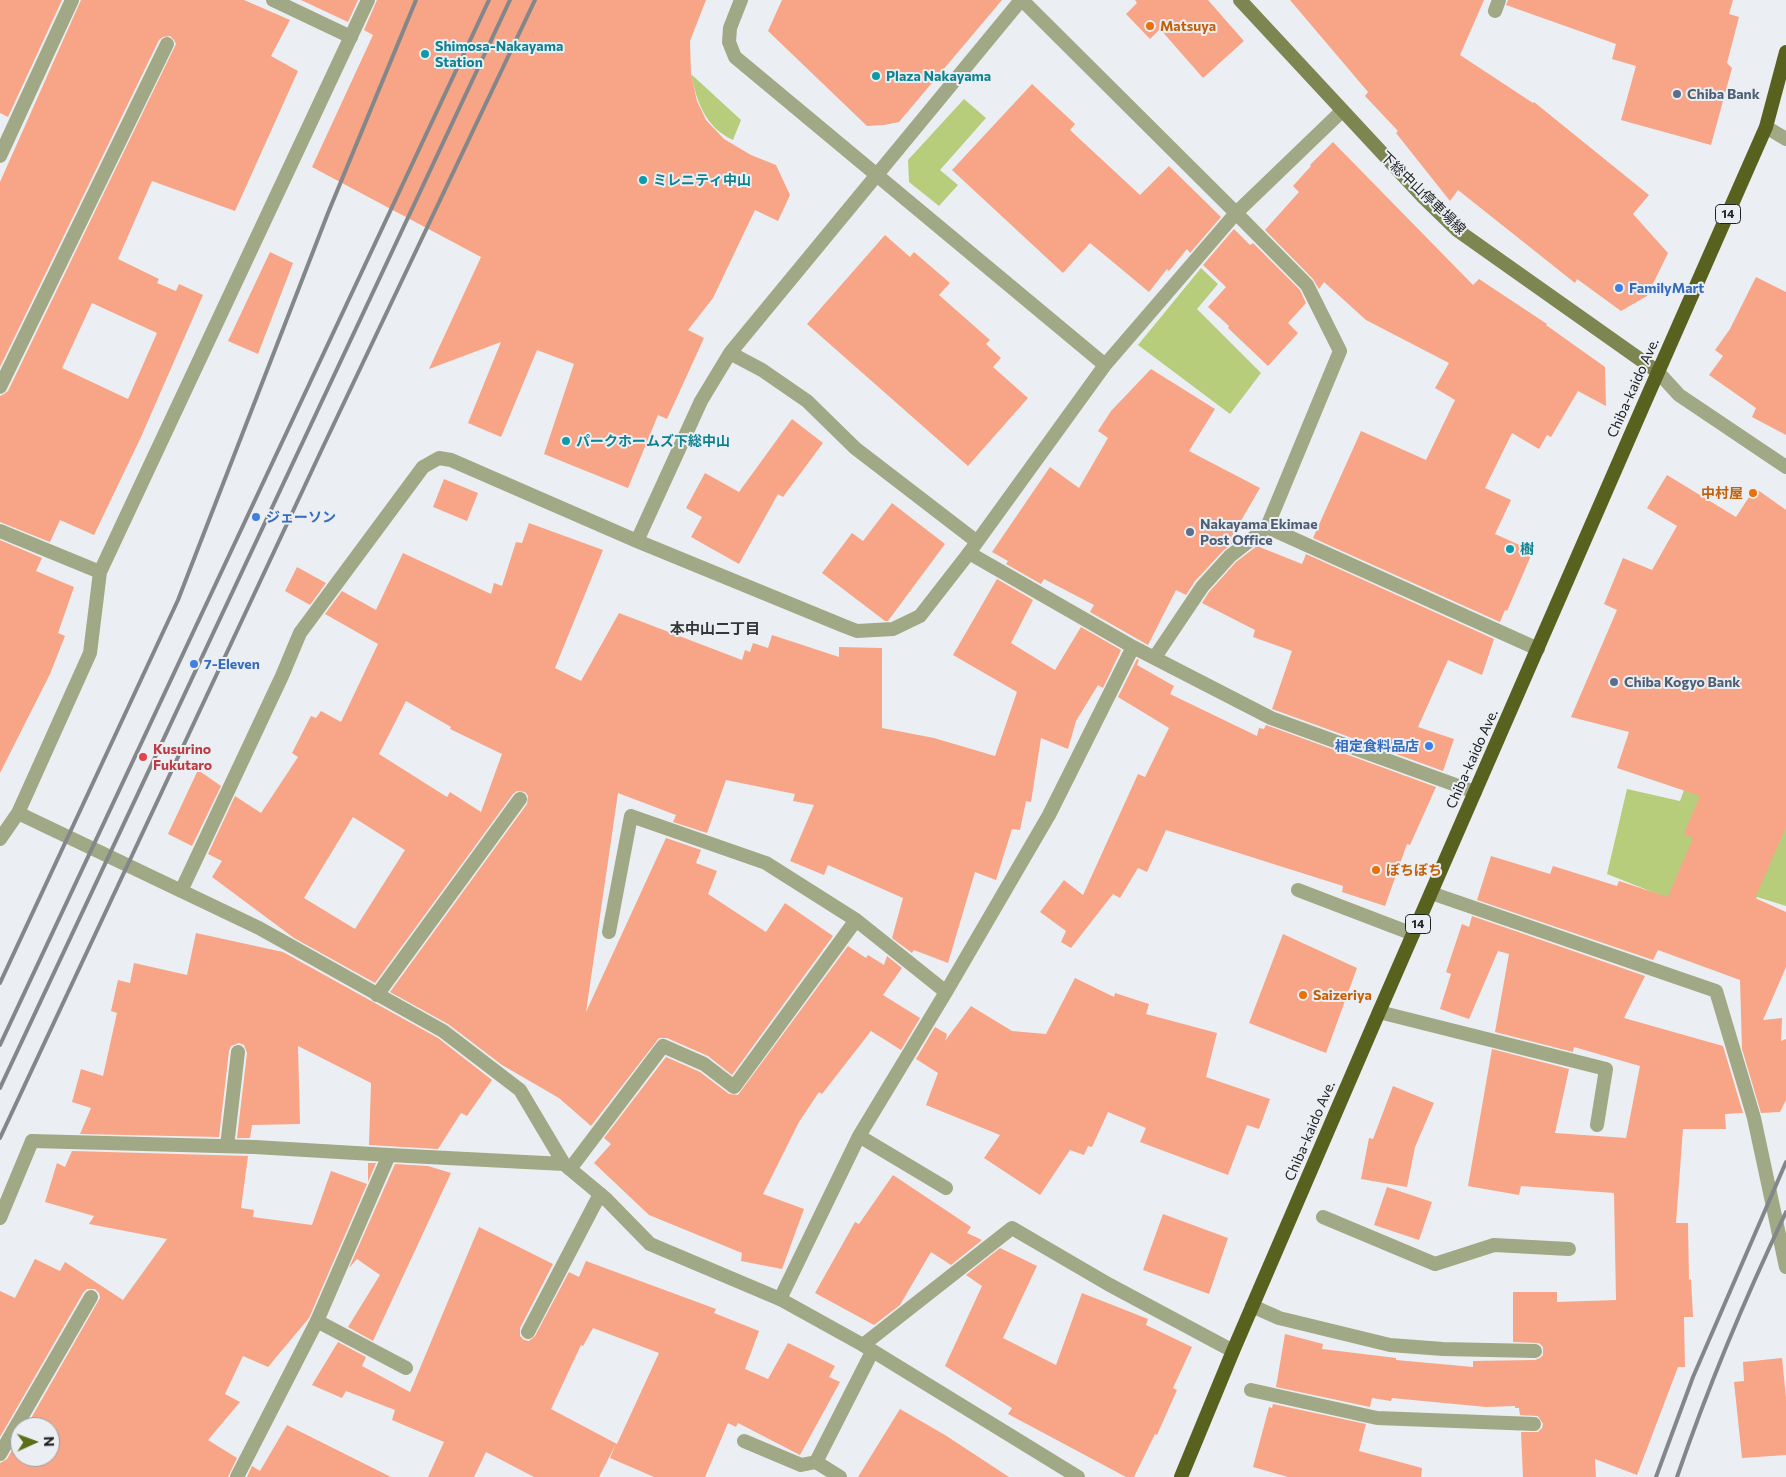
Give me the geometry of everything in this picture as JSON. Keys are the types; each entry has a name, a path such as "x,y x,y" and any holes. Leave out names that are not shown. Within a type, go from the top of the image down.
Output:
{"highway":[{"name":"Chiba-kaido Ave.","path":"1181,1477 1252,1306 1379,1012 1766,127 1786,52"}],"main road":[{"name":"下総中山停車場線","path":"1240,0 1423,197 1458,230 1658,372"}],"street":[{"path":"0,156 72,0"},
{"path":"273,0 351,37"},
{"path":"0,839 18,813 90,653 100,572 368,0"},
{"path":"741,0 730,28 729,42 735,57 1105,364"},
{"path":"637,541 700,401 730,354 1022,0 1307,285 1340,351 1267,527 1230,556 1202,587 1155,657"},
{"path":"0,387 167,44"},
{"path":"181,891 278,685 300,632 423,467 438,458 451,460 637,541 857,631 893,629 920,616 973,547 1105,364 1236,213 1342,111"},
{"path":"1766,127 1786,139"},
{"path":"730,354 762,370 807,400 855,448 973,547 1134,647 1271,718 1475,792"},
{"path":"1658,372 1679,395 1786,467"},
{"path":"1267,527 1538,649"},
{"path":"0,531 100,572"},
{"path":"780,1299 859,1136 946,992 1049,815 1134,647"},
{"path":"377,995 520,799"},
{"path":"18,813 259,928 443,1031 520,1090 567,1167 600,1194 650,1244 780,1299 868,1348 1078,1477"},
{"path":"609,932 631,816 766,863 856,920 946,992"},
{"path":"1298,890 1413,934"},
{"path":"1431,893 1716,990 1754,1118 1786,1267"},
{"path":"567,1167 663,1046 704,1064 734,1087 856,920"},
{"path":"1379,1012 1606,1069 1597,1126"},
{"path":"227,1146 238,1052"},
{"path":"859,1136 946,1188"},
{"path":"0,1218 32,1141 227,1146 567,1167"},
{"path":"237,1477 316,1321 389,1155"},
{"path":"528,1332 600,1194"},
{"path":"1323,1217 1435,1264 1494,1246 1569,1249"},
{"path":"816,1462 868,1348 1012,1228 1108,1284 1233,1351"},
{"path":"0,1454 91,1297"},
{"path":"1252,1306 1279,1318 1390,1345 1443,1349 1534,1351"},
{"path":"316,1321 406,1368"},
{"path":"1251,1390 1377,1418 1534,1424"},
{"path":"744,1441 801,1465 816,1462 840,1477"}],"green space":[{"path":"691,74 741,120 733,140 723,135 709,121 696,94"},
{"path":"964,99 986,118 940,170 958,185 939,206 909,182 908,160"},
{"path":"1201,268 1218,284 1197,309 1261,373 1230,414 1138,345"},
{"path":"1707,727 1786,782 1786,906 1757,897 1743,928 1607,874 1627,789 1680,801"}],"building":[{"path":"0,0 62,0 8,117 0,113"},
{"path":"81,0 244,0 290,20 271,56 298,71 235,211 152,181 118,259 159,279 157,283 176,291 179,284 203,295 141,437 94,535 60,520 50,542 0,522 0,396 8,391 176,44 174,40 170,36 159,40 0,367 0,182","holes":["92,303 157,333 128,399 62,368"]},
{"path":"301,0 358,0 348,22"},
{"path":"377,0 706,0 690,41 691,74 697,101 706,120 724,139 751,155 776,165 790,195 778,221 755,210 713,298 688,330 704,338 667,419 658,415 628,488 544,454 574,364 537,350 501,437 468,423 501,342 429,369 481,257 312,167 373,35 364,30"},
{"name":"Plaza Nakayama","path":"782,0 1002,0 899,122 867,126 768,31"},
{"path":"1135,0 1208,0 1244,41 1203,78 1160,29 1150,39 1126,14 1137,3"},
{"path":"1290,0 1484,0 1460,55 1534,102 1649,195 1633,214 1668,253 1647,296 1621,311 1577,279 1575,283 1458,190 1450,201 1396,133 1398,131 1365,96 1368,92"},
{"name":"Chiba Bank","path":"1508,0 1733,0 1729,14 1739,17 1727,63 1732,68 1711,145 1621,120 1636,66 1612,59 1616,44 1506,5"},
{"path":"1032,84 1075,124 1070,130 1140,195 1169,166 1221,217 1190,253 1187,249 1169,271 1167,269 1149,292 1090,243 1063,273 952,170"},
{"path":"1333,142 1473,285 1479,279 1547,324 1605,367 1606,406 1578,391 1551,437 1547,435 1539,449 1512,433 1485,488 1511,500 1495,534 1533,551 1507,611 1505,610 1500,622 1313,538 1361,431 1426,460 1455,400 1435,388 1449,363 1366,320 1324,282 1319,289 1313,279 1265,230 1299,192 1293,186 1310,165"},
{"path":"1234,229 1250,245 1253,243 1300,290 1306,303 1288,323 1298,333 1268,366 1208,307 1226,287 1203,265"},
{"path":"885,235 910,257 914,252 950,283 939,295 990,340 986,344 1001,358 993,367 1028,398 968,466 807,324"},
{"path":"270,252 293,263 258,354 228,341"},
{"path":"1756,277 1786,292 1786,435 1752,417 1756,408 1709,375 1723,356 1715,350 1730,329"},
{"path":"1151,369 1215,409 1189,451 1260,488 1232,536 1238,539 1224,550 1195,581 1186,595 1176,590 1148,645 1090,612 1094,605 1044,579 1041,584 1006,564 1008,561 992,552 1050,467 1079,488 1108,438 1098,431 1111,411"},
{"path":"792,419 823,443 783,497 778,494 739,564 691,537 702,517 686,508 705,473 739,492"},
{"path":"1667,475 1736,517 1755,488 1786,510 1786,827 1755,898 1786,912 1786,967 1763,1020 1782,1018 1781,1041 1786,1039 1786,1100 1780,1112 1761,1113 1742,1049 1740,980 1658,950 1653,960 1477,900 1491,856 1550,874 1553,866 1617,886 1619,881 1668,897 1693,838 1684,834 1700,796 1617,768 1629,732 1571,717 1617,610 1604,604 1623,558 1652,570 1677,526 1647,508"},
{"path":"444,479 478,493 467,521 433,507"},
{"path":"892,503 945,544 888,621 885,621 822,573 852,533 863,541"},
{"path":"529,523 603,550 555,668 581,681 619,613 742,660 745,650 750,652 753,643 768,648 772,635 839,657 839,647 882,648 882,728 934,738 995,756 1017,692 953,655 997,579 1033,600 1011,643 1055,670 1081,627 1121,650 1103,688 1098,685 1076,721 1068,749 1041,738 1031,802 1026,801 1020,830 1012,829 996,880 975,872 948,963 914,950 912,953 892,938 903,898 828,865 824,875 790,861 814,805 793,801 795,794 726,780 707,833 673,822 676,815 618,793 586,1012 666,838 701,850 696,863 717,871 708,894 766,932 785,903 833,936 732,1075 708,1056 667,1038 659,1038 591,1126 559,1098 502,1065 448,1024 390,992 527,804 528,796 525,792 517,791 513,794 375,983 294,938 212,877 222,861 208,854 235,796 261,813 298,757 292,753 311,716 316,718 321,711 341,722 378,644 325,614 342,591 376,610 403,553 491,594 494,583 502,586 516,542 522,543","holes":["406,701 451,727 450,729 502,754 481,812 450,792 447,797 379,754","353,817 405,850 355,929 304,898"]},
{"path":"0,540 42,558 36,571 74,587 58,633 65,636 50,674 0,773"},
{"path":"1257,546 1302,564 1306,554 1494,639 1482,675 1448,660 1418,727 1454,739 1443,771 1272,709 1292,651 1253,637 1255,630 1202,603 1209,592 1236,562"},
{"path":"297,567 326,583 310,605 285,591"},
{"path":"1137,659 1139,660 1137,665 1174,686 1170,694 1257,736 1259,728 1264,729 1266,725 1436,787 1410,845 1407,844 1385,906 1342,892 1343,886 1166,830 1147,872 1138,868 1120,898 1113,894 1071,948 1061,942 1066,931 1040,912 1064,880 1083,895 1138,774 1145,777 1169,728 1118,697"},
{"path":"198,770 221,786 192,846 168,834"},
{"path":"1472,916 1645,976 1624,1018 1723,1046 1743,1113 1725,1114 1726,1129 1683,1129 1676,1223 1688,1223 1689,1280 1691,1279 1693,1317 1684,1317 1685,1367 1678,1367 1637,1475 1595,1459 1596,1477 1523,1477 1521,1432 1538,1432 1543,1424 1538,1416 1520,1415 1519,1408 1515,1408 1515,1406 1486,1407 1392,1398 1391,1401 1372,1398 1370,1407 1276,1387 1285,1334 1323,1344 1322,1349 1396,1358 1396,1360 1473,1367 1473,1361 1535,1360 1543,1355 1543,1347 1539,1343 1513,1342 1513,1292 1557,1292 1557,1302 1616,1300 1614,1193 1521,1186 1519,1195 1468,1186 1492,1049 1569,1069 1555,1133 1626,1138 1640,1066 1574,1047 1573,1052 1495,1032 1509,954 1498,951 1469,1019 1440,1009 1451,974 1446,972 1462,924 1469,927"},
{"path":"196,933 283,952 438,1038 492,1080 467,1116 461,1113 438,1149 369,1145 371,1083 298,1046 300,1124 252,1125 250,1138 237,1138 247,1053 244,1045 239,1043 231,1046 229,1051 219,1137 80,1134 91,1108 72,1102 81,1069 103,1076 117,1013 111,1011 118,980 130,983 134,963 187,975"},
{"name":"Saizeriya","path":"1283,934 1357,968 1326,1053 1249,1023"},
{"path":"848,946 866,958 868,955 884,965 887,956 902,968 883,995 920,1018 901,1050 871,1031 822,1094 819,1092 799,1122 763,1194 804,1209 782,1269 741,1261 742,1253 649,1215 594,1163 611,1144 604,1138 666,1057 700,1072 729,1094 738,1095"},
{"path":"1075,978 1114,997 1115,993 1149,1004 1146,1014 1217,1033 1206,1077 1270,1099 1259,1129 1247,1125 1228,1175 1140,1142 1146,1128 1108,1112 1092,1147 1088,1146 1084,1155 1070,1150 1040,1195 984,1158 1000,1135 926,1105 938,1073 916,1059 935,1027 947,1034 945,1041 971,1006 1012,1031 1046,1034"},
{"path":"1393,1086 1434,1103 1415,1147 1407,1187 1361,1179 1369,1138 1373,1139"},
{"path":"72,1151 248,1156 241,1208 254,1210 253,1217 312,1225 331,1171 367,1184 309,1318 268,1367 243,1356 225,1394 240,1402 208,1440 237,1458 228,1477 0,1477 0,1463 7,1459 10,1454 10,1467 60,1467 60,1417 32,1417 100,1298 99,1293 95,1289 87,1289 83,1293 0,1437 0,1291 15,1298 35,1259 60,1271 65,1262 123,1300 167,1239 89,1224 94,1216 45,1202 57,1163 65,1167"},
{"path":"368,1163 376,1163 368,1182"},
{"path":"395,1164 428,1166 451,1173 373,1341 348,1327 380,1275 357,1259 349,1268"},
{"path":"893,1175 971,1227 967,1233 982,1240 951,1265 931,1252 900,1305 874,1325 815,1293 855,1222 859,1224"},
{"path":"1387,1187 1432,1202 1419,1240 1374,1225"},
{"path":"1163,1214 1228,1238 1209,1294 1143,1270"},
{"path":"479,1227 553,1264 520,1328 520,1336 524,1340 529,1341 535,1336 569,1272 579,1277 586,1261 716,1309 714,1313 759,1331 745,1369 768,1379 788,1343 835,1366 829,1377 840,1382 800,1455 738,1423 736,1427 728,1423 705,1477 654,1477 610,1458 616,1444 599,1477 534,1477 486,1452 474,1477 428,1477 444,1442 392,1420 395,1410 346,1391 342,1398 312,1385 338,1342 366,1357 362,1366 410,1392","holes":["593,1328 659,1353 617,1444 551,1409 581,1345 583,1346"]},
{"path":"1000,1248 1037,1266 1003,1338 1056,1365 1082,1293 1148,1319 1146,1325 1192,1347 1173,1388 1177,1390 1157,1435 1155,1434 1134,1477 1126,1477 1008,1414 1012,1408 945,1366 982,1286 966,1275"},
{"path":"1782,1358 1786,1398 1786,1455 1742,1458 1734,1382 1744,1381 1743,1362"},
{"path":"1273,1404 1366,1424 1359,1451 1422,1468 1421,1477 1288,1477 1253,1467 1269,1407 1272,1408"},
{"path":"900,1409 945,1435 1009,1477 858,1477"},
{"path":"287,1425 391,1477 247,1477 252,1466 260,1471"}],"railway":[{"path":"0,983 178,600 328,213 416,0"},
{"path":"0,1045 489,0"},
{"path":"0,1088 510,0"},
{"path":"0,1138 322,449 535,0"},
{"path":"1656,1477 1693,1377 1786,1162"},
{"path":"1677,1477 1728,1343 1786,1212"}],"place":[{"name":"Matsuya","path":"1150,26"},
{"name":"Shimosa-Nakayama Station","path":"425,54"},
{"name":"Plaza Nakayama","path":"876,76"},
{"name":"Chiba Bank","path":"1677,94"},
{"name":"ミレニティ中山","path":"643,180"},
{"name":"FamilyMart","path":"1619,288"},
{"name":"パークホームズ下総中山","path":"566,441"},
{"name":"中村屋","path":"1753,493"},
{"name":"ジェーソン","path":"256,517"},
{"name":"Nakayama Ekimae Post Office","path":"1190,532"},
{"name":"樹","path":"1510,549"},
{"name":"7-Eleven","path":"194,664"},
{"name":"Chiba Kogyo Bank","path":"1614,682"},
{"name":"相定食料品店","path":"1429,746"},
{"name":"Kusurino Fukutaro","path":"143,757"},
{"name":"ぼちぼち","path":"1376,870"},
{"name":"Saizeriya","path":"1303,995"}],"district":[{"name":"本中山二丁目","path":"715,629"}]}
